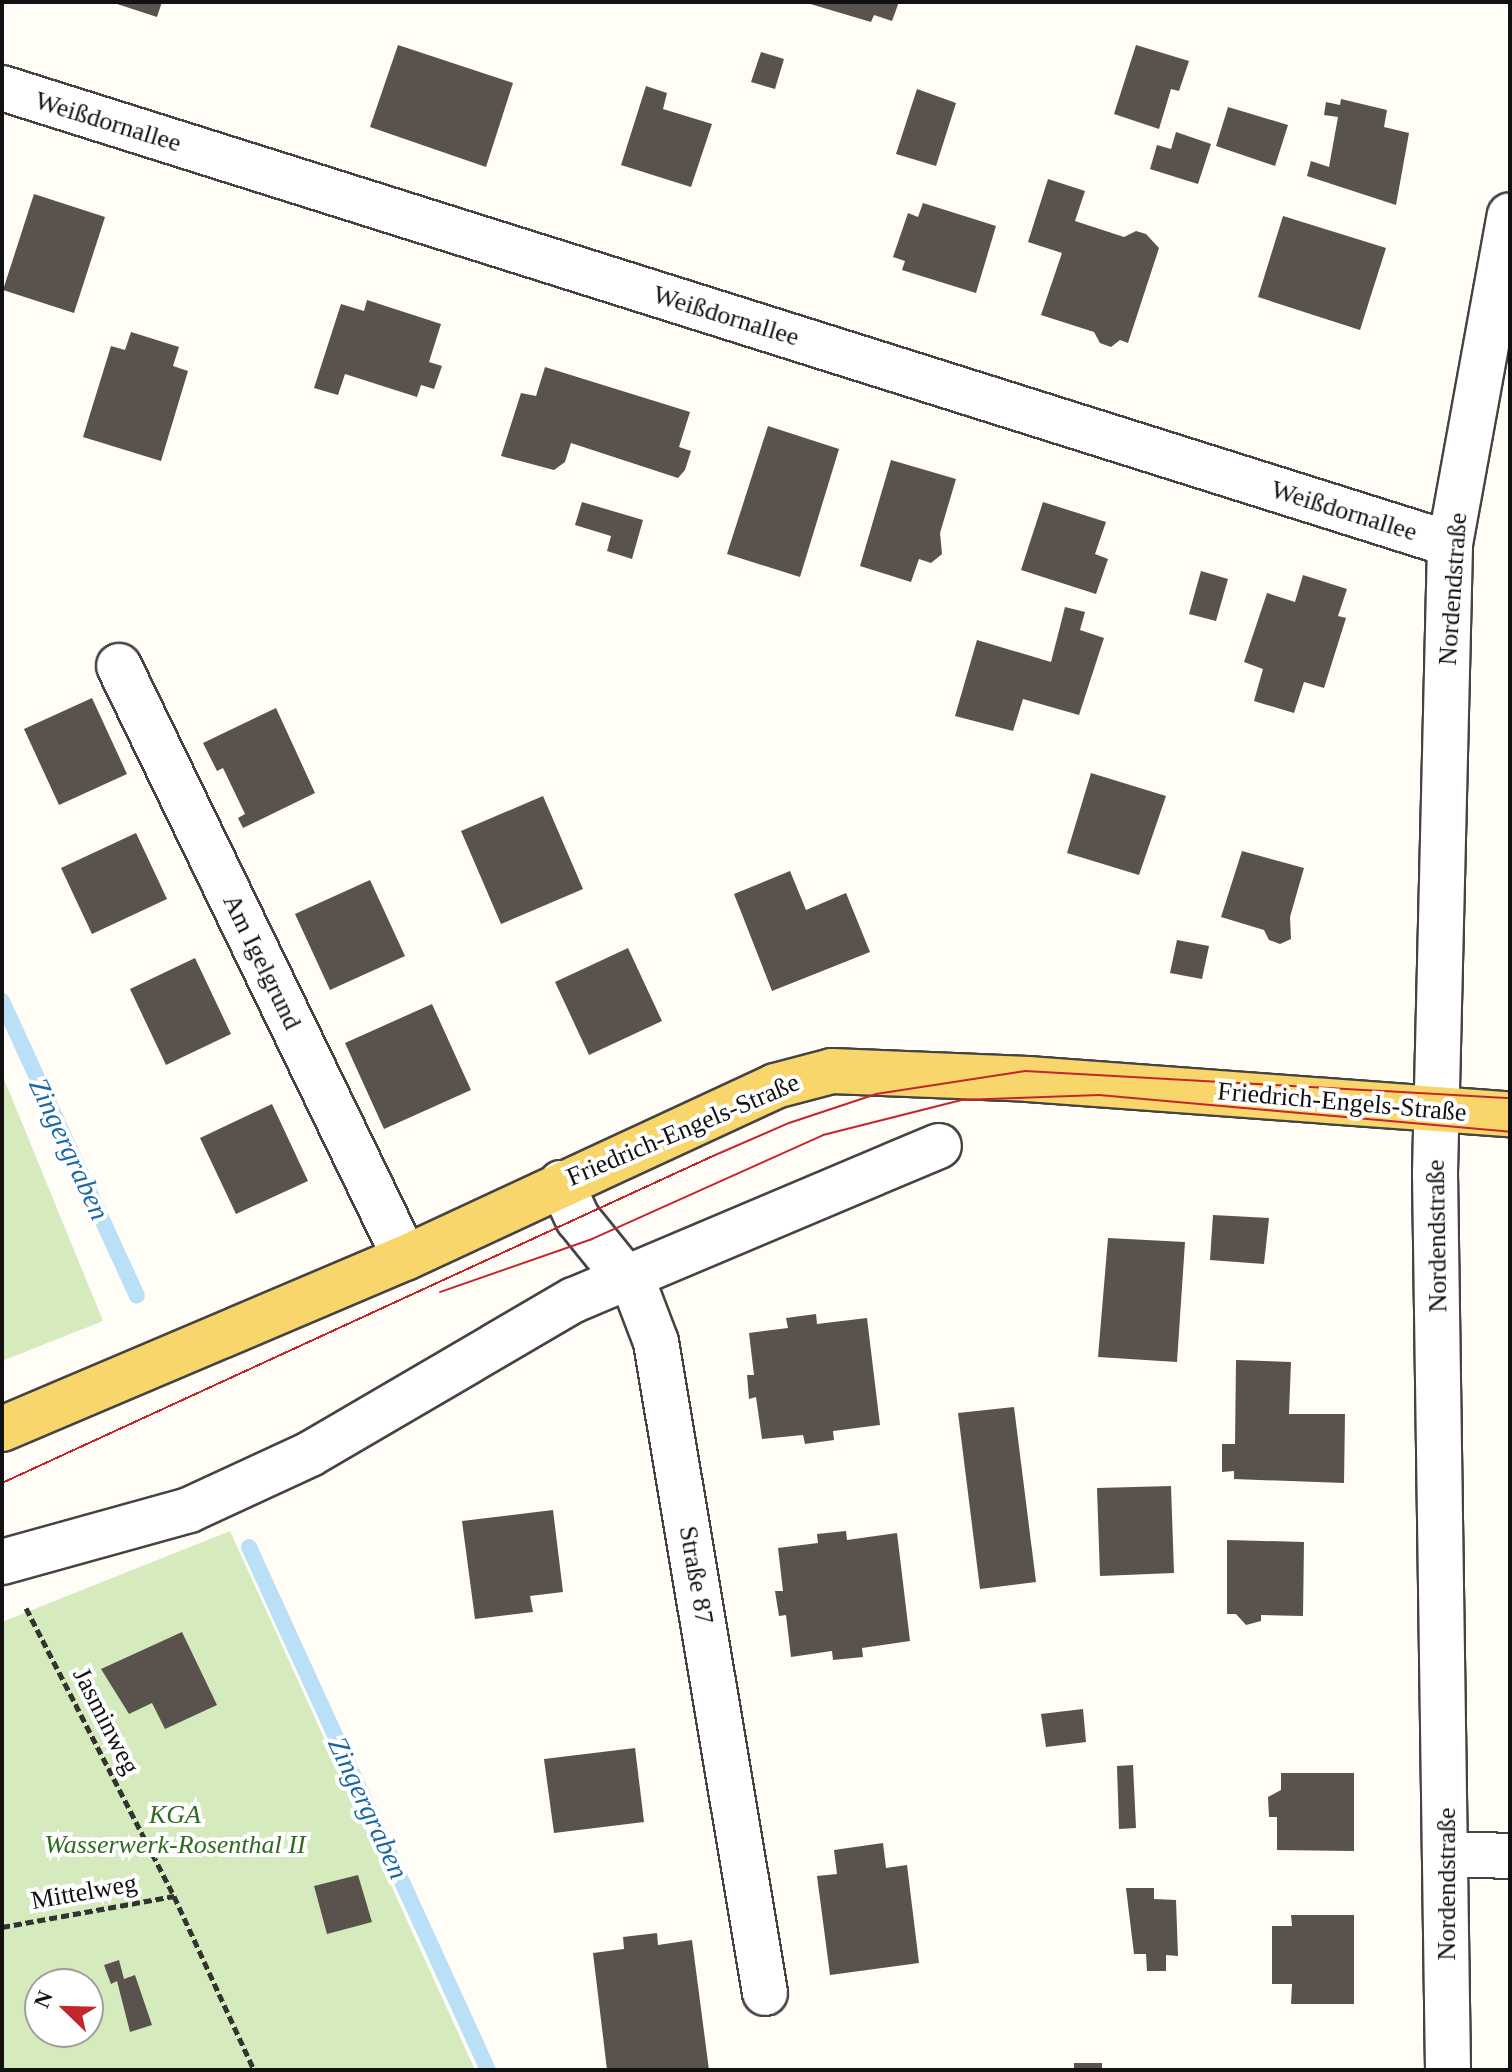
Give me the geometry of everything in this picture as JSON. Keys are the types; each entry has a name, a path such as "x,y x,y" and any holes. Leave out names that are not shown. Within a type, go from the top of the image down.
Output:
{"main road":[{"name":"Friedrich-Engels-Straße","path":"2,1429 405,1258 775,1086 852,1069 1510,1114"}],"street":[{"name":"Weißdornallee","path":"2,88 1450,544"},
{"name":"Nordendstraße","path":"1448,2070 1448,1854 1436,1108 1450,544 1510,215"},
{"name":"Am Igelgrund","path":"119,666 405,1258"},
{"path":"11,1581 203,1504 310,1454 536,1319 625,1276 939,1146"},
{"name":"Straße 87","path":"561,1183 578,1219 625,1276 656,1342 765,1993"},
{"path":"1448,1854 1510,1856"}],"path":[{"name":"Jasminweg","path":"11,1581 174,1896 254,2070"},
{"name":"Mittelweg","path":"2,1927 174,1896"}],"green space":[{"path":"2,1074 103,1321 2,1361"},
{"name":"KGA Wasserwerk-Rosenthal II","path":"230,1531 475,2070 2,2070 2,1622"}],"building":[{"path":"111,2 162,2 157,17"},
{"path":"899,2 892,21 874,15 871,22 807,3"},
{"path":"398,45 513,83 486,167 370,127"},
{"path":"1136,45 1189,61 1179,91 1171,89 1159,129 1114,114"},
{"path":"761,52 784,59 775,89 751,82"},
{"path":"646,86 667,93 663,109 712,124 691,187 621,165"},
{"path":"917,89 956,103 936,166 896,154"},
{"path":"1341,99 1387,110 1384,127 1409,133 1396,205 1307,176 1311,161 1329,167 1338,117 1324,115 1326,102 1340,105"},
{"path":"1228,107 1288,125 1275,166 1216,146"},
{"path":"1176,132 1211,144 1198,184 1150,169 1157,145 1171,149"},
{"path":"1048,179 1085,191 1075,221 1124,237 1136,231 1146,234 1159,248 1128,343 1120,340 1111,347 1100,343 1094,332 1041,315 1062,253 1028,242"},
{"path":"34,194 105,217 74,313 3,290"},
{"path":"923,203 996,226 976,293 902,270 905,261 893,257 908,213 918,217"},
{"path":"1283,216 1386,248 1360,330 1258,297"},
{"path":"367,300 441,324 429,362 442,366 434,389 421,385 417,397 345,374 338,395 314,388 341,304 364,311"},
{"path":"131,332 179,347 173,366 188,371 161,461 83,437 111,346 125,350"},
{"path":"545,367 690,412 679,447 691,451 685,470 678,478 571,443 565,462 554,470 501,456 521,393 536,396"},
{"path":"768,426 839,449 800,577 727,554"},
{"path":"891,460 956,479 940,533 942,554 931,563 919,559 911,582 860,566"},
{"path":"582,502 643,520 632,559 607,551 611,536 575,525"},
{"path":"1043,502 1106,522 1095,554 1108,559 1096,594 1021,570"},
{"path":"1201,571 1228,579 1216,621 1189,614"},
{"path":"1303,575 1347,589 1338,616 1346,618 1324,688 1304,682 1294,713 1254,701 1263,669 1244,662 1267,593 1295,602"},
{"path":"1065,607 1085,612 1080,630 1104,638 1079,715 1023,699 1013,731 955,716 977,640 1051,662"},
{"path":"92,698 127,774 59,805 24,729"},
{"path":"276,708 315,793 243,828 238,818 245,814 223,768 217,771 203,743"},
{"path":"1091,773 1166,796 1139,875 1067,853"},
{"path":"543,796 583,889 501,924 461,831"},
{"path":"136,833 167,899 92,934 61,868"},
{"path":"1242,851 1304,868 1290,917 1291,939 1280,944 1269,940 1264,930 1221,917"},
{"path":"790,871 806,910 846,893 870,952 772,991 734,894"},
{"path":"370,880 405,956 330,990 295,914"},
{"path":"1177,940 1209,946 1202,979 1170,973"},
{"path":"628,948 662,1021 589,1055 555,982"},
{"path":"195,958 231,1034 166,1065 130,989"},
{"path":"432,1004 471,1090 384,1129 345,1043"},
{"path":"272,1104 308,1181 236,1214 200,1138"},
{"path":"1213,1215 1269,1218 1264,1264 1210,1260"},
{"path":"1108,1238 1185,1242 1177,1362 1098,1357"},
{"path":"816,1314 817,1324 867,1318 880,1425 833,1431 834,1440 805,1444 803,1435 762,1439 756,1397 749,1399 747,1375 754,1375 749,1333 788,1328 786,1318"},
{"path":"1236,1360 1291,1362 1289,1414 1345,1414 1344,1483 1234,1479 1234,1471 1222,1472 1222,1444 1235,1444"},
{"path":"1014,1407 1036,1582 980,1589 958,1413"},
{"path":"1171,1486 1174,1573 1100,1576 1097,1488"},
{"path":"553,1510 563,1592 530,1596 533,1612 475,1619 462,1521"},
{"path":"846,1531 847,1540 897,1533 910,1641 862,1648 863,1657 833,1660 832,1651 791,1657 786,1615 779,1616 775,1591 783,1591 778,1548 818,1543 817,1534"},
{"path":"1227,1540 1304,1542 1303,1616 1261,1615 1261,1621 1246,1625 1236,1614 1227,1614"},
{"path":"182,1632 217,1705 165,1729 152,1703 129,1714 101,1669"},
{"path":"1083,1709 1086,1742 1046,1747 1041,1714"},
{"path":"635,1748 644,1822 554,1833 544,1759"},
{"path":"1133,1765 1136,1828 1119,1829 1117,1766"},
{"path":"1281,1773 1354,1773 1354,1851 1277,1850 1277,1817 1269,1817 1268,1797 1281,1790"},
{"path":"883,1843 886,1868 907,1865 919,1963 830,1975 817,1876 837,1874 834,1850"},
{"path":"358,1875 372,1922 327,1934 314,1886"},
{"path":"1126,1888 1154,1888 1154,1899 1176,1900 1178,1956 1166,1955 1166,1971 1147,1971 1146,1954 1134,1954"},
{"path":"1291,1915 1354,1915 1354,2004 1291,2004 1292,1984 1272,1984 1272,1926 1292,1926"},
{"path":"657,1933 658,1945 692,1940 709,2070 607,2070 593,1953 624,1949 623,1937"},
{"path":"119,1960 124,1979 135,1975 152,2025 130,2032 117,1981 111,1984 104,1965"},
{"path":"1074,2063 1102,2063 1102,2070 1074,2070"}],"waterway":[{"name":"Zingergraben","path":"2,1001 137,1296"},
{"name":"Zingergraben","path":"249,1547 488,2070"}],"tram line":[{"path":"2,1483 713,1156 789,1123 876,1094 1025,1071 1510,1098"},
{"path":"440,1292 592,1239 823,1135 961,1100 1099,1095 1510,1132"}]}
